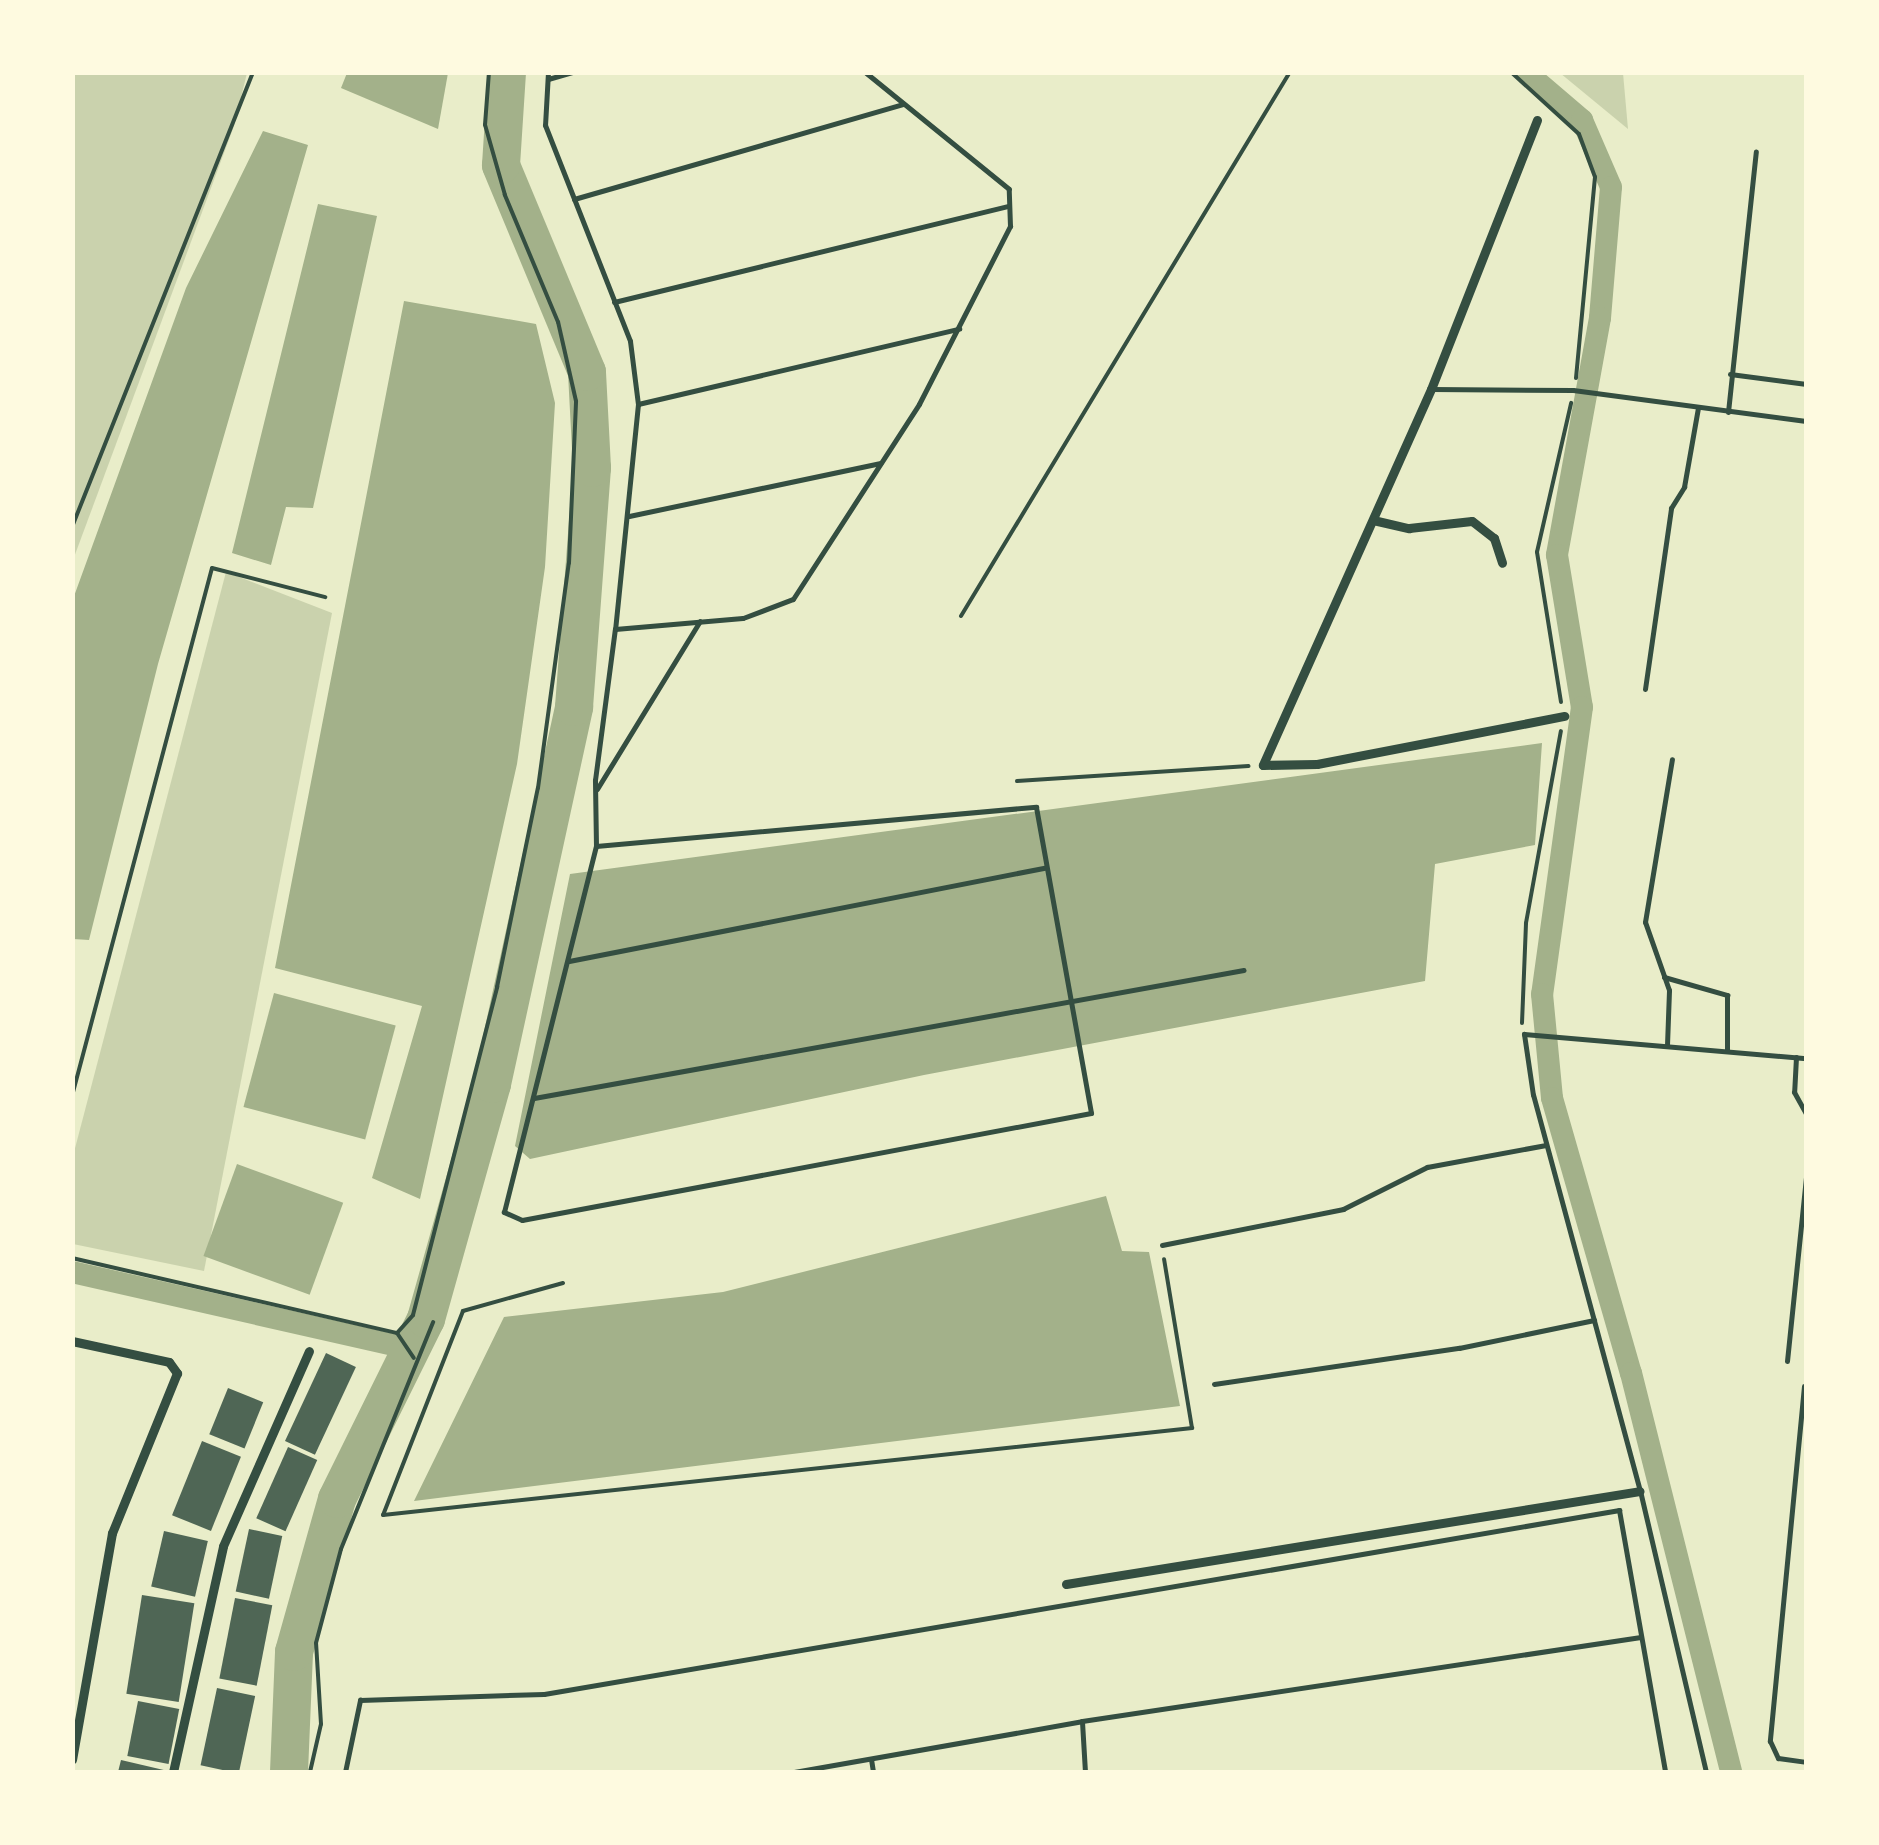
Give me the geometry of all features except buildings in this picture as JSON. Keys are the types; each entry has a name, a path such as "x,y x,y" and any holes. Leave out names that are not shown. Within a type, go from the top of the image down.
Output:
{"street":[{"path":"1537,120 1430,389 1263,766 1317,764 1564,716"},
{"path":"1373,520 1409,528 1472,521 1494,538 1502,563"},
{"path":"72,1340 168,1362 176,1373 112,1533 72,1759"},
{"path":"173,1772 222,1546 309,1351"},
{"path":"1066,1584 1640,1491"}],"lane":[{"path":"572,72 548,76 544,125 630,341 638,404 596,792 596,846 504,1212 522,1220 1092,1113 1036,807 596,846"},
{"path":"615,629 743,618 793,599 959,329 1010,226 1009,189 865,72"},
{"path":"574,199 904,104"},
{"path":"1728,412 1756,152"},
{"path":"614,302 1010,206"},
{"path":"638,404 959,329"},
{"path":"1730,374 1806,384"},
{"path":"1430,389 1578,391 1806,421"},
{"path":"1645,688 1671,508 1684,488 1698,408"},
{"path":"627,516 880,463"},
{"path":"596,792 700,621"},
{"path":"1667,1045 1664,977 1645,922 1672,759"},
{"path":"570,961 1046,867"},
{"path":"534,1098 1244,970"},
{"path":"1664,977 1727,995 1727,1051"},
{"path":"1706,1772 1640,1491 1546,1144 1524,1034 1806,1058"},
{"path":"1796,1057 1793,1084 1806,1114"},
{"path":"1162,1244 1343,1209 1427,1167 1546,1144"},
{"path":"1787,1362 1806,1176"},
{"path":"1214,1384 1459,1348 1594,1320"},
{"path":"1804,1386 1770,1741 1778,1758 1806,1762"},
{"path":"345,1772 360,1700 544,1694 1619,1510 1665,1772"},
{"path":"794,1772 1082,1721 1641,1637"},
{"path":"1082,1721 1085,1772"},
{"path":"872,1759 872,1772"}],"path":[{"path":"72,527 253,72"},
{"path":"398,1333 413,1315 497,987 538,788 569,562 576,402 558,322 505,195 485,125 489,72"},
{"path":"961,616 1290,72"},
{"path":"72,1096 212,568 325,596"},
{"path":"1524,1034 1519,995 1526,923 1564,716"},
{"path":"1017,781 1263,766"},
{"path":"562,1284 464,1311 383,1515 1192,1428 1162,1244"},
{"path":"72,1258 398,1333 415,1360"},
{"path":"310,1772 321,1724 316,1643 342,1549 433,1322"}],"shaded area":[{"path":"73,73 247,73 234,126 73,560"},
{"path":"347,73 448,73 438,129 341,88"},
{"path":"1560,73 1623,73 1628,129"},
{"path":"263,131 308,145 158,664 89,940 73,939 73,599 186,288"},
{"path":"318,204 377,216 313,508 286,507 271,565 232,553"},
{"path":"404,301 536,324 555,403 545,567 517,764 420,1199 372,1178 422,1006 275,968"},
{"path":"226,572 332,613 204,1271 73,1244 73,1156"},
{"path":"1542,743 1535,845 1435,864 1425,981 924,1075 530,1159 515,1146 570,874"},
{"path":"274,993 396,1026 365,1140 243,1107"},
{"path":"237,1164 343,1203 310,1295 203,1256"},
{"path":"1106,1196 1122,1251 1149,1252 1180,1406 414,1501 504,1317 723,1292"}],"waterway":[{"path":"289,1772 294,1652 337,1499 426,1319 492,1084 574,707 592,468 587,372 501,165 507,72"},
{"path":"1526,72 1582,120 1611,187 1600,318 1557,555 1582,707 1542,994 1552,1098 1631,1373 1731,1772"},
{"path":"72,1272 411,1349"}]}
